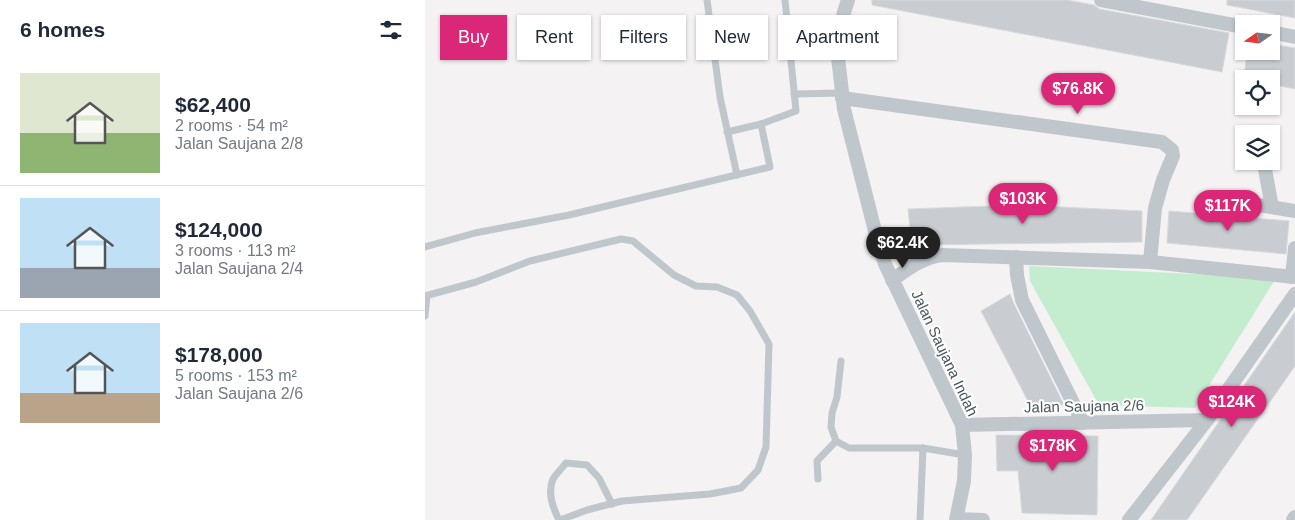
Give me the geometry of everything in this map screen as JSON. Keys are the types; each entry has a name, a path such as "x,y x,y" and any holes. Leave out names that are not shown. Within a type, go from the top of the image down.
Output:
{"street":[{"name":"Jalan Saujana Indah","path":"848,0 837,38 841,95 879,247 892,280 962,425 965,455 963,481 956,519"},
{"path":"1101,0 1235,25"},
{"path":"1280,34 1295,37"},
{"path":"841,95 1163,142 1172,150 1173,156 1163,180 1155,208 1151,262"},
{"path":"1265,170 1272,207"},
{"path":"1221,199 1295,211"},
{"path":"892,280 923,260 933,256 1151,262 1294,277 1295,248"},
{"path":"1016,257 1022,300 1083,423"},
{"path":"1129,520 1207,420 1295,294"},
{"name":"Jalan Saujana 2/6","path":"962,425 1207,420"},
{"path":"956,519 983,520"}],"lane":[{"path":"707,0 720,97 737,175"},
{"path":"727,132 761,124 796,112 785,0"},
{"path":"794,94 841,95"},
{"path":"425,247 475,233 569,215 769,166 761,124"},
{"path":"425,316 426,296 476,282 530,261 621,239 633,241 674,275 696,286 717,287 737,295 750,311 769,344 766,447 758,470 741,488 710,494 622,501 559,520 551,502 553,480 566,463 587,465 599,478 612,504"},
{"path":"841,361 831,427 837,441 849,448 923,448 965,455"},
{"path":"818,479 817,462 837,441"},
{"path":"920,520 923,448"}],"green space":[{"path":"1029,266 1276,278 1195,408 1099,405 1030,281"}],"building":[{"path":"872,0 1067,0 1094,5 1099,9 1229,33 1222,72 872,5"},
{"path":"1227,0 1295,0 1295,18 1280,15 1227,5"},
{"path":"1280,46 1295,48 1295,89 1280,86 1280,70 1245,70 1246,60 1280,60"},
{"path":"1019,205 1142,211 1142,242 912,245 908,209"},
{"path":"1169,211 1289,221 1286,254 1167,243"},
{"path":"1010,294 1064,405 1029,403 981,311"},
{"path":"1295,312 1295,366 1187,520 1151,520"},
{"path":"996,435 1098,436 1097,515 1022,513 1018,471 997,471"}]}
